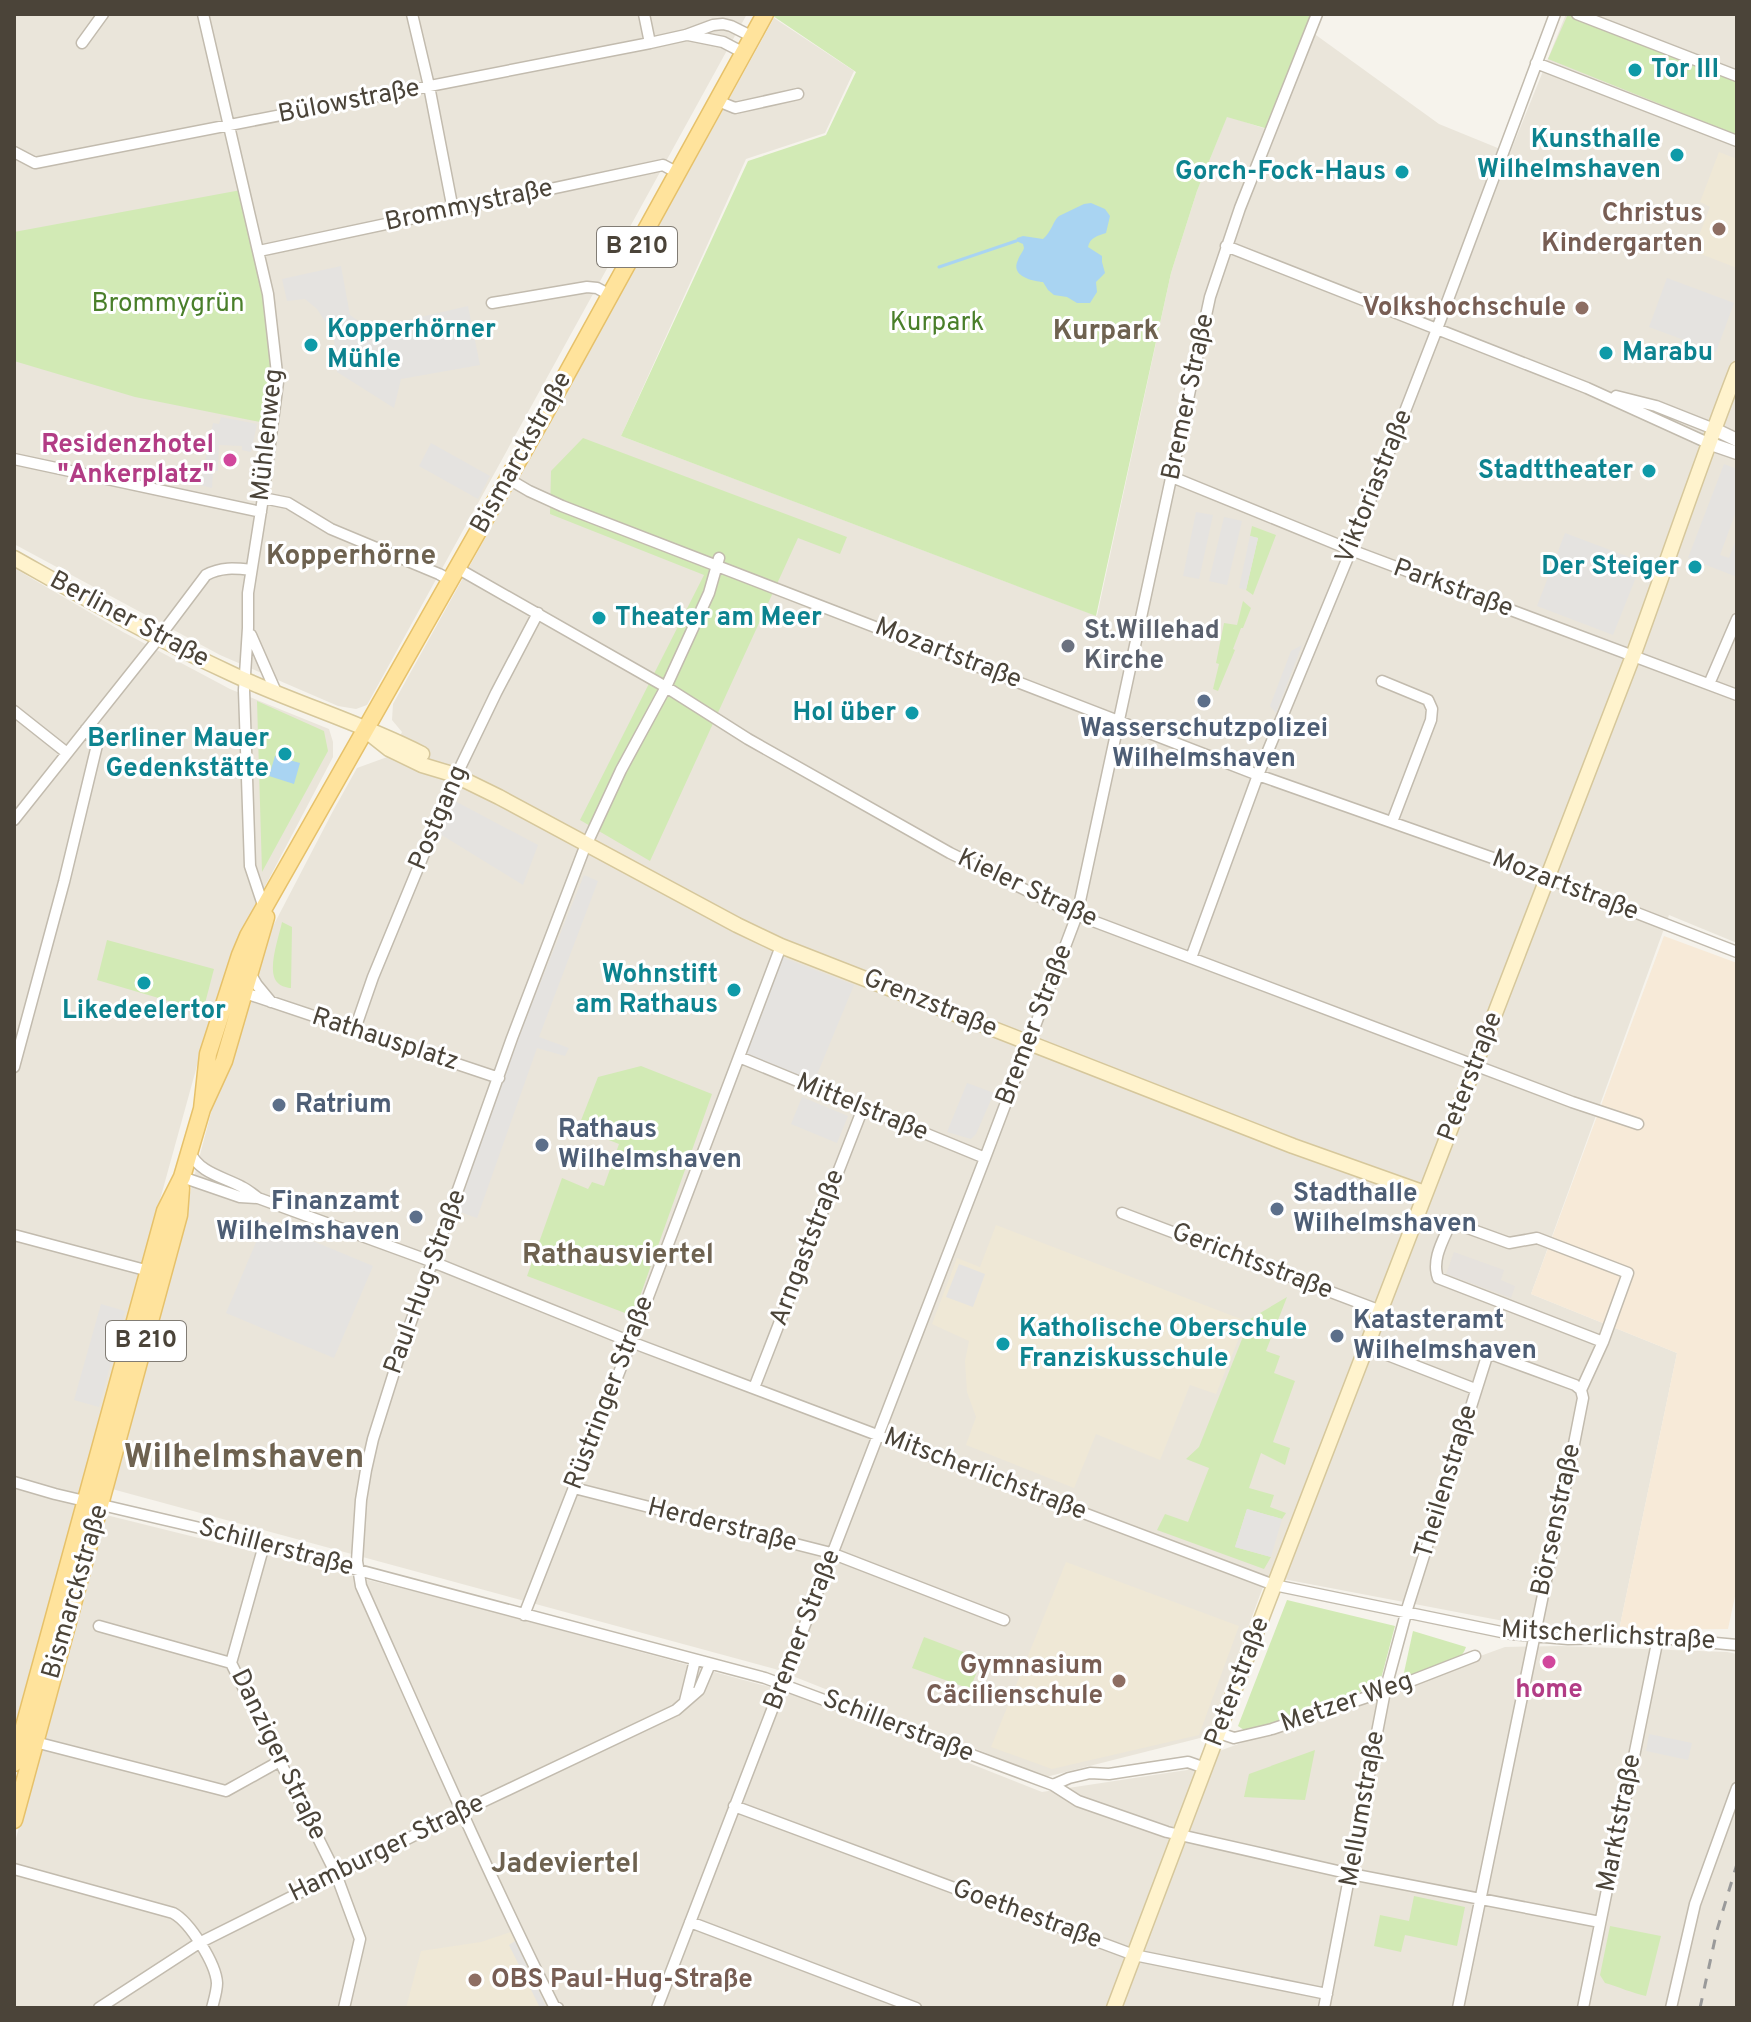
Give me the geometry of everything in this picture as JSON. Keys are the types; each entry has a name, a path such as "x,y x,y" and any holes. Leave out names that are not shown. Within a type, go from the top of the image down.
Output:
{"main road":[{"name":"Bismarckstraße","path":"14,1820 165,1211 182,1177 202,1109 224,1061 245,993 243,969 248,936 454,574 765,14"},
{"name":"Peterstraße","path":"1114,2008 1633,656 1737,369"},
{"name":"Berliner Straße","path":"14,558 158,638 276,692"},
{"name":"Grenzstraße","path":"276,692 365,730 389,749 422,765 454,775 781,946 1293,1146 1425,1193"},
{"name":"Bismarckstraße","path":"202,1109 208,1054 222,1007 243,969 274,889"},
{"name":"Bismarckstraße","path":"14,1763 179,1215 182,1177"}],"street":[{"path":"82,43 103,14"},
{"name":"Mühlenweg","path":"203,14 268,294 278,382 248,593 245,680 250,866 264,908"},
{"path":"412,14 453,210"},
{"path":"644,14 650,43"},
{"name":"Bremer Straße","path":"657,2008 1077,915 1210,297 1226,246 1317,14"},
{"name":"Viktoriastraße","path":"1191,958 1258,775 1351,550 1555,14"},
{"path":"1577,14 1737,76"},
{"name":"Bülowstraße","path":"14,152 35,163 650,43 713,25 731,26 753,37"},
{"name":"Bülowstraße","path":"686,35 723,42 744,53"},
{"path":"1536,63 1737,141"},
{"path":"718,101 735,108 798,94"},
{"name":"Brommystraße","path":"259,251 663,165 678,173"},
{"path":"1226,246 1711,436 1737,453"},
{"path":"492,303 587,287 610,295"},
{"path":"1711,436 1737,440"},
{"path":"14,459 261,512"},
{"name":"Parkstraße","path":"1172,477 1351,550 1737,695"},
{"name":"Mozartstraße","path":"507,478 562,506 718,561 800,599 1258,775 1546,878 1737,952"},
{"name":"Kieler Straße","path":"263,498 288,503 331,529 454,574 538,613 666,687 748,739 950,853 1077,915 1572,1102 1638,1124"},
{"name":"Paul-Hug-Straße","path":"558,2008 554,2006 517,1932 361,1586 356,1563 361,1500 373,1439 402,1347 587,843 621,770 666,687 709,593 718,561"},
{"path":"14,820 206,575 217,569 251,570"},
{"name":"Postgang","path":"355,1029 454,775 538,613"},
{"path":"1709,684 1737,619"},
{"path":"248,628 276,692"},
{"path":"1382,681 1428,700 1432,709 1431,720 1392,822"},
{"path":"14,711 67,753"},
{"path":"14,1067 97,745 86,729"},
{"name":"Rüstringer Straße","path":"524,1615 781,946"},
{"path":"243,969 271,1002"},
{"path":"222,1007 228,1000 245,993"},
{"name":"Rathausplatz","path":"245,993 499,1078"},
{"name":"Mittelstraße","path":"739,1057 985,1158"},
{"name":"Arngaststraße","path":"754,1388 863,1108"},
{"name":"Mitscherlichstraße","path":"190,1150 200,1166 244,1187 258,1198"},
{"name":"Mitscherlichstraße","path":"182,1177 240,1197 258,1198 433,1262 631,1342 1274,1585 1506,1633 1568,1639 1658,1638 1737,1645"},
{"name":"Gerichtsstraße","path":"1122,1213 1381,1311"},
{"path":"1416,1218 1451,1222 1436,1261 1438,1278 1603,1342"},
{"name":"Börsenstraße","path":"1451,1222 1509,1243 1537,1238 1628,1273 1603,1342 1581,1390 1583,1398 1458,2008"},
{"path":"14,1235 149,1271"},
{"path":"1367,1347 1475,1389"},
{"name":"Theilenstraße","path":"1407,1612 1488,1353 1575,1385 1581,1390"},
{"name":"Schillerstraße","path":"14,1482 358,1569 783,1684 1053,1785 1078,1801 1180,1835 1351,1874 1600,1922"},
{"name":"Herderstraße","path":"574,1488 831,1553 1004,1620"},
{"name":"Danziger Straße","path":"264,1545 231,1663 336,1874 360,1939 344,2008"},
{"name":"Mellumstraße","path":"1324,2008 1385,1691 1407,1612"},
{"path":"99,1626 231,1663"},
{"name":"Marktstraße","path":"1583,2008 1658,1638"},
{"name":"Metzer Weg","path":"1219,1733 1234,1738 1272,1729 1385,1691 1475,1656"},
{"path":"683,1704 695,1660"},
{"name":"Hamburger Straße","path":"99,2008 199,1943 461,1812 676,1710 699,1690 710,1664"},
{"path":"35,1742 226,1791 280,1761"},
{"path":"1053,1785 1090,1773 1109,1774 1188,1762 1205,1768"},
{"path":"1671,2008 1695,1904 1737,1788"},
{"name":"Goethestraße","path":"734,1806 1134,1955 1327,1994"},
{"path":"14,1869 182,1917 217,1980 212,2008"},
{"path":"690,1922 916,2008"}],"shaded area":[{"path":"14,14 747,14 367,705 356,709 338,706 220,655 14,544"},
{"path":"1566,14 1737,14 1737,943 1669,915 1531,1294 1677,1353 1619,1630 1540,1628 1267,1576 1208,1736 1046,1777 775,1669 112,1489 216,1094 270,932 357,768 390,756 402,732 392,720 393,704 774,18 854,71 825,133 746,159 621,436 1097,616 1171,273 1197,191 1227,116 1269,130 1309,30 1439,124 1510,153"},
{"name":"Christus Kindergarten","path":"1719,152 1737,159 1737,268 1693,251 1710,207 1700,202"},
{"path":"341,266 350,315 370,329 468,306 480,365 401,379 394,408 337,372 334,340 326,323 317,309 305,299 287,301 282,279"},
{"path":"1667,278 1734,303 1716,352 1649,327"},
{"path":"221,417 257,424 251,452 242,450 242,446 219,445 218,471 213,471 212,488 200,485 213,423 219,424"},
{"path":"431,443 490,476 478,499 419,466"},
{"path":"1724,464 1737,469 1737,509 1720,555 1729,558 1737,537 1737,577 1688,558"},
{"path":"1196,512 1213,515 1199,579 1183,576"},
{"path":"1224,517 1242,521 1227,585 1209,581"},
{"path":"1565,533 1642,562 1613,635 1537,606"},
{"path":"1250,536 1258,538 1246,590 1239,588"},
{"path":"14,568 123,632 230,689 329,729 333,757 252,911 231,959 208,1026 14,1728"},
{"path":"1302,645 1276,713 1270,706 1291,651"},
{"path":"453,800 538,845 523,885 440,834"},
{"path":"584,875 598,881 539,1037 569,1048 565,1056 537,1048 477,1218 457,1211 518,1038"},
{"path":"1664,936 1737,963 1737,1587 1728,1629 1619,1630 1677,1353 1531,1294"},
{"path":"781,957 854,985 814,1082 743,1053"},
{"path":"967,1083 994,1093 971,1139 947,1132"},
{"path":"802,1097 848,1116 837,1143 791,1124"},
{"path":"265,1221 373,1266 334,1358 226,1313"},
{"path":"996,1225 1246,1321 1216,1394 1190,1385 1160,1460 1096,1434 1074,1488 966,1445 976,1417 967,1392 965,1361 969,1341 932,1324 957,1258 980,1267"},
{"path":"1454,1252 1504,1270 1501,1280 1515,1286 1511,1298 1446,1274"},
{"path":"959,1264 985,1274 973,1307 946,1297"},
{"path":"101,1304 125,1311 99,1407 74,1400"},
{"path":"1247,1509 1282,1519 1271,1557 1235,1547"},
{"path":"102,1514 445,1599 792,1693 1042,1792 1187,1770 1222,1750 1505,1647 1559,1646 1737,1654 1737,2008 14,2008 14,1846"},
{"name":"Gymnasium Cäcilienschule","path":"1066,1562 1239,1626 1199,1735 1052,1769 991,1747"},
{"path":"1649,1734 1692,1743 1688,1760 1646,1751"},
{"name":"OBS Paul-Hug-Straße","path":"511,1932 550,2008 406,2008 421,1951 481,1942"},
{"path":"515,1941 547,2008 540,2008 509,1945"}],"green space":[{"name":"Kurpark","path":"1313,14 1268,129 1227,117 1197,191 1171,273 1096,616 621,436 748,161 826,135 856,72 773,16"},
{"path":"1568,14 1737,80 1737,135 1548,59"},
{"name":"Brommygrün","path":"241,190 266,292 275,382 270,424 135,397 14,361 14,232"},
{"path":"583,438 847,537 840,554 798,538 650,861 580,820 704,575 550,514 551,471"},
{"path":"1252,526 1276,535 1253,595 1246,590 1258,538 1250,536"},
{"path":"1243,601 1251,608 1218,691 1213,689 1224,623 1237,625"},
{"path":"257,701 324,731 328,751 262,872"},
{"path":"282,922 292,927 291,988 279,984 273,972"},
{"path":"107,940 214,969 203,1011 97,980"},
{"path":"641,1066 712,1094 633,1316 527,1276 562,1178 588,1189 592,1182 604,1186 619,1144 578,1128 598,1077"},
{"path":"1287,1297 1266,1351 1280,1356 1274,1373 1295,1381 1273,1442 1290,1448 1285,1465 1261,1453 1249,1488 1274,1495 1270,1507 1286,1513 1282,1519 1247,1509 1235,1547 1271,1557 1264,1569 1157,1530 1165,1514 1188,1522 1209,1468 1186,1459 1199,1447 1250,1319"},
{"path":"1287,1600 1395,1626 1381,1679 1371,1688 1247,1732 1238,1726"},
{"path":"1413,1631 1466,1647 1448,1665 1403,1677"},
{"path":"924,1637 982,1659 970,1689 912,1668"},
{"path":"1315,1750 1305,1800 1244,1797 1249,1774"},
{"path":"1414,1896 1465,1907 1457,1946 1405,1935 1401,1952 1374,1946 1380,1915 1409,1921"},
{"path":"1610,1926 1661,1936 1646,1996 1605,1983 1600,1975"}],"water":[{"path":"1091,203 1105,209 1110,216 1106,233 1092,239 1088,247 1102,256 1105,273 1096,282 1097,292 1090,303 1077,303 1054,295 1043,282 1019,274 1016,265 1024,248 1016,241 1017,238 1043,239 1059,216"},
{"path":"275,756 300,763 294,784 269,776"}],"waterway":[{"path":"939,267 1016,241"}],"railway":[{"path":"1700,2008 1717,1930 1737,1864"}],"place":[{"name":"Tor III","path":"1635,70"},
{"name":"Kunsthalle Wilhelmshaven","path":"1677,155"},
{"name":"Gorch-Fock-Haus","path":"1402,172"},
{"name":"Christus Kindergarten","path":"1719,229"},
{"name":"Volkshochschule","path":"1582,308"},
{"name":"Kopperhörner Mühle","path":"311,345"},
{"name":"Marabu","path":"1606,353"},
{"name":"Residenzhotel \"Ankerplatz\"","path":"230,460"},
{"name":"Stadttheater","path":"1649,471"},
{"name":"Der Steiger","path":"1695,567"},
{"name":"Theater am Meer","path":"599,618"},
{"name":"St.Willehad Kirche","path":"1068,646"},
{"name":"Wasserschutzpolizei Wilhelmshaven","path":"1204,701"},
{"name":"Hol über","path":"912,713"},
{"name":"Berliner Mauer Gedenkstätte","path":"285,754"},
{"name":"Likedeelertor","path":"144,983"},
{"name":"Wohnstift am Rathaus","path":"734,990"},
{"name":"Ratrium","path":"279,1105"},
{"name":"Rathaus Wilhelmshaven","path":"542,1145"},
{"name":"Stadthalle Wilhelmshaven","path":"1277,1209"},
{"name":"Finanzamt Wilhelmshaven","path":"416,1217"},
{"name":"Katasteramt Wilhelmshaven","path":"1337,1336"},
{"name":"Katholische Oberschule Franziskusschule","path":"1003,1344"},
{"name":"home","path":"1549,1662"},
{"name":"Gymnasium Cäcilienschule","path":"1119,1681"},
{"name":"OBS Paul-Hug-Straße","path":"475,1980"}],"district":[{"name":"Kurpark","path":"1106,332"},
{"name":"Kopperhörne","path":"351,557"},
{"name":"Rathausviertel","path":"618,1256"},
{"name":"Wilhelmshaven","path":"244,1458"},
{"name":"Jadeviertel","path":"565,1865"}]}
